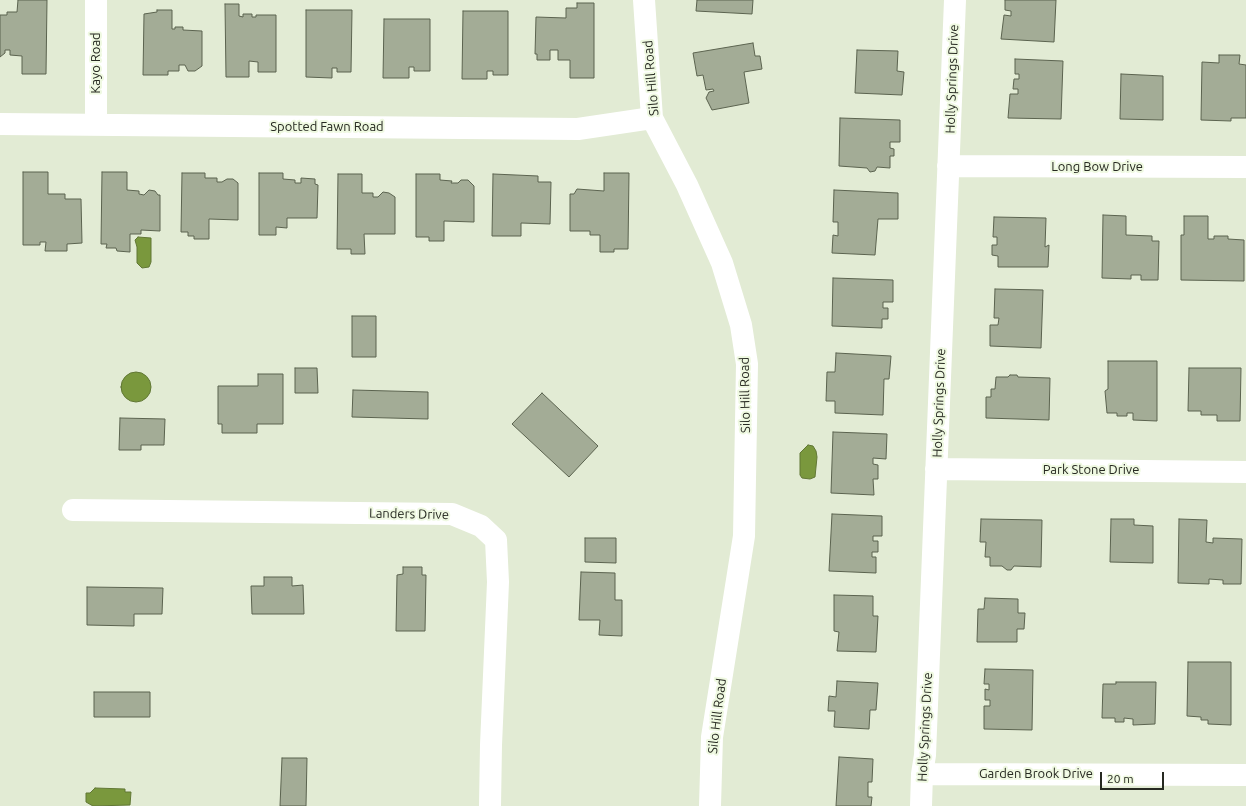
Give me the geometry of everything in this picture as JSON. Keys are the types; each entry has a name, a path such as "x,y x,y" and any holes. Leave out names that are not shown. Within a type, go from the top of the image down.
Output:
{"street":[{"name":"Kayo Road","path":"96,0 96,125"},
{"name":"Silo Hill Road","path":"644,0 652,118 687,185 722,263 741,325 747,364 744,536 712,737 710,806"},
{"name":"Holly Springs Drive","path":"921,806 922,774 925,755 955,0"},
{"name":"Spotted Fawn Road","path":"0,124 578,128 652,118"},
{"name":"Long Bow Drive","path":"948,166 1246,167"},
{"name":"Park Stone Drive","path":"936,470 1246,472"},
{"name":"Landers Drive","path":"73,510 452,514 482,526 496,540 498,582 490,806"},
{"name":"Garden Brook Drive","path":"922,774 1246,775"}],"shaded area":[{"path":"138,237 151,238 151,262 149,267 142,268 137,263 137,247 135,240"},
{"path":"136,372 146,377 151,387 146,397 136,402 126,397 121,387 126,377"},
{"path":"808,445 813,446 817,457 815,477 810,479 802,478 800,475 800,453"},
{"path":"95,788 125,789 125,792 131,792 130,805 93,806 86,802 86,793 90,793"}],"building":[{"path":"18,0 47,0 46,74 22,74 22,56 10,55 10,50 5,50 5,53 0,57 0,15 7,15 7,12 17,12"},
{"path":"697,0 753,0 752,14 696,11"},
{"path":"1005,0 1056,0 1054,42 1001,39 1004,15 1011,16 1011,11 1005,10"},
{"path":"577,3 594,3 594,78 570,78 570,60 558,60 558,50 550,50 550,60 537,60 537,54 535,54 536,17 566,18 566,8 577,8"},
{"path":"225,4 239,4 239,16 243,17 243,14 252,14 252,17 256,17 256,15 276,15 276,72 258,72 258,62 249,61 249,77 226,77"},
{"path":"157,10 172,10 172,29 175,29 175,27 183,27 183,30 202,31 202,66 195,71 188,71 185,65 179,65 179,71 168,71 168,75 143,75 144,14 157,12"},
{"path":"306,10 352,10 351,72 337,72 337,68 332,68 332,78 306,77"},
{"path":"463,11 508,11 508,75 493,75 493,71 487,71 487,79 462,79"},
{"path":"384,19 430,19 430,71 414,71 414,67 409,67 409,78 383,78"},
{"path":"753,43 755,56 760,56 762,69 744,72 749,103 712,110 706,98 709,92 714,91 713,89 706,90 703,75 697,76 693,53"},
{"path":"857,50 898,51 897,71 904,72 902,95 855,93"},
{"path":"1219,55 1240,55 1239,64 1246,65 1246,118 1231,118 1231,121 1201,120 1202,62 1219,63"},
{"path":"1015,59 1063,61 1061,119 1008,118 1010,94 1018,94 1018,89 1013,89 1014,79 1019,79 1019,74 1015,74"},
{"path":"1121,74 1163,76 1163,120 1120,119"},
{"path":"840,118 900,120 900,142 890,142 890,148 894,149 894,156 890,156 890,168 877,167 875,171 870,172 867,168 839,166"},
{"path":"23,172 48,172 48,194 65,194 65,199 81,199 82,243 67,244 67,251 45,251 46,242 40,242 40,245 23,245"},
{"path":"102,172 127,172 127,190 139,191 139,194 144,195 149,190 155,191 158,195 160,195 160,231 141,230 141,234 130,234 130,252 117,251 116,248 106,248 107,244 101,244"},
{"path":"182,173 205,173 205,178 217,178 217,182 233,179 238,183 238,220 209,219 209,239 194,239 194,236 188,236 188,232 181,232"},
{"path":"259,173 283,173 283,179 295,180 295,183 301,183 301,178 315,179 315,184 318,185 317,218 287,218 287,228 276,227 276,235 259,235"},
{"path":"604,173 629,173 628,249 614,249 614,252 600,252 600,235 590,235 590,231 570,231 570,194 574,194 577,189 604,191"},
{"path":"338,174 362,174 362,193 373,193 373,197 378,197 383,192 389,193 395,197 395,234 364,234 365,254 351,254 351,249 337,249"},
{"path":"416,174 440,174 440,180 452,181 451,183 458,183 461,180 468,180 474,186 474,222 444,221 444,241 429,241 429,237 416,237"},
{"path":"493,174 538,176 538,182 551,182 550,224 521,223 521,236 492,236"},
{"path":"834,190 898,193 898,219 878,219 875,255 832,253 833,235 838,236 838,222 833,222"},
{"path":"1103,215 1126,216 1126,235 1152,236 1152,241 1159,241 1158,280 1141,280 1141,275 1131,275 1131,279 1102,278"},
{"path":"1184,216 1208,216 1208,239 1214,239 1214,236 1228,236 1228,239 1244,240 1244,281 1181,280 1181,235 1184,235"},
{"path":"994,217 1046,218 1045,247 1049,245 1048,267 998,267 998,256 992,255 992,245 997,245 997,237 993,237"},
{"path":"833,278 893,280 893,302 883,302 883,308 888,308 888,319 882,319 882,328 832,326"},
{"path":"995,289 1043,290 1041,348 990,346 990,325 998,325 999,318 994,318"},
{"path":"352,316 376,316 376,357 352,357"},
{"path":"836,353 891,356 889,379 884,379 883,415 835,413 835,401 826,401 827,372 835,372"},
{"path":"1108,361 1157,361 1157,421 1133,420 1133,413 1127,413 1127,416 1117,416 1117,413 1107,413 1105,391 1108,389"},
{"path":"295,368 317,368 318,393 295,393"},
{"path":"1189,368 1241,368 1240,421 1217,421 1217,415 1201,415 1201,411 1188,411"},
{"path":"258,374 283,374 283,424 257,424 257,433 222,433 222,424 218,424 218,386 258,386"},
{"path":"1010,375 1017,375 1018,377 1050,378 1049,420 986,418 986,397 991,397 991,389 995,389 996,377 1008,377"},
{"path":"353,390 428,392 428,419 352,417"},
{"path":"542,393 598,446 569,477 512,424"},
{"path":"120,418 165,419 164,445 141,445 141,450 119,450"},
{"path":"833,432 887,434 886,459 873,458 873,464 878,465 878,479 873,479 874,495 831,493"},
{"path":"832,514 882,516 882,536 873,536 873,541 878,541 878,552 872,552 872,557 876,557 876,573 829,571"},
{"path":"981,519 1042,520 1041,567 1014,566 1011,570 1007,570 1002,566 990,566 990,557 985,557 986,542 980,542"},
{"path":"1111,519 1134,519 1134,525 1153,526 1153,563 1110,562"},
{"path":"1179,519 1207,520 1206,542 1213,543 1213,538 1242,539 1241,584 1223,584 1223,580 1209,579 1209,584 1178,583"},
{"path":"585,538 616,538 616,563 585,562"},
{"path":"403,567 422,567 422,575 426,575 425,631 396,631 397,575 403,574"},
{"path":"581,572 615,573 615,600 622,600 622,636 599,635 600,620 579,620"},
{"path":"264,577 292,577 292,586 303,585 304,614 252,614 251,586 264,586"},
{"path":"87,587 163,588 162,614 134,614 134,626 87,625"},
{"path":"834,595 873,596 873,616 878,616 876,652 837,651 839,632 834,631"},
{"path":"985,598 1018,599 1018,613 1025,613 1024,629 1017,629 1017,642 977,642 978,609 984,609"},
{"path":"1188,662 1231,662 1231,725 1208,724 1208,720 1201,720 1201,717 1187,716"},
{"path":"985,669 1033,670 1032,730 984,729 984,706 990,706 990,700 985,700 985,689 989,690 989,684 984,684"},
{"path":"837,681 878,683 876,710 870,710 869,729 834,727 835,711 828,711 829,696 836,697"},
{"path":"1116,682 1156,682 1155,724 1133,725 1133,719 1124,718 1124,722 1115,722 1115,718 1102,718 1103,684 1116,684"},
{"path":"94,692 150,692 150,717 94,717"},
{"path":"839,757 873,759 872,782 868,782 868,797 872,797 871,806 836,806"},
{"path":"282,758 307,758 306,806 280,806"}]}
